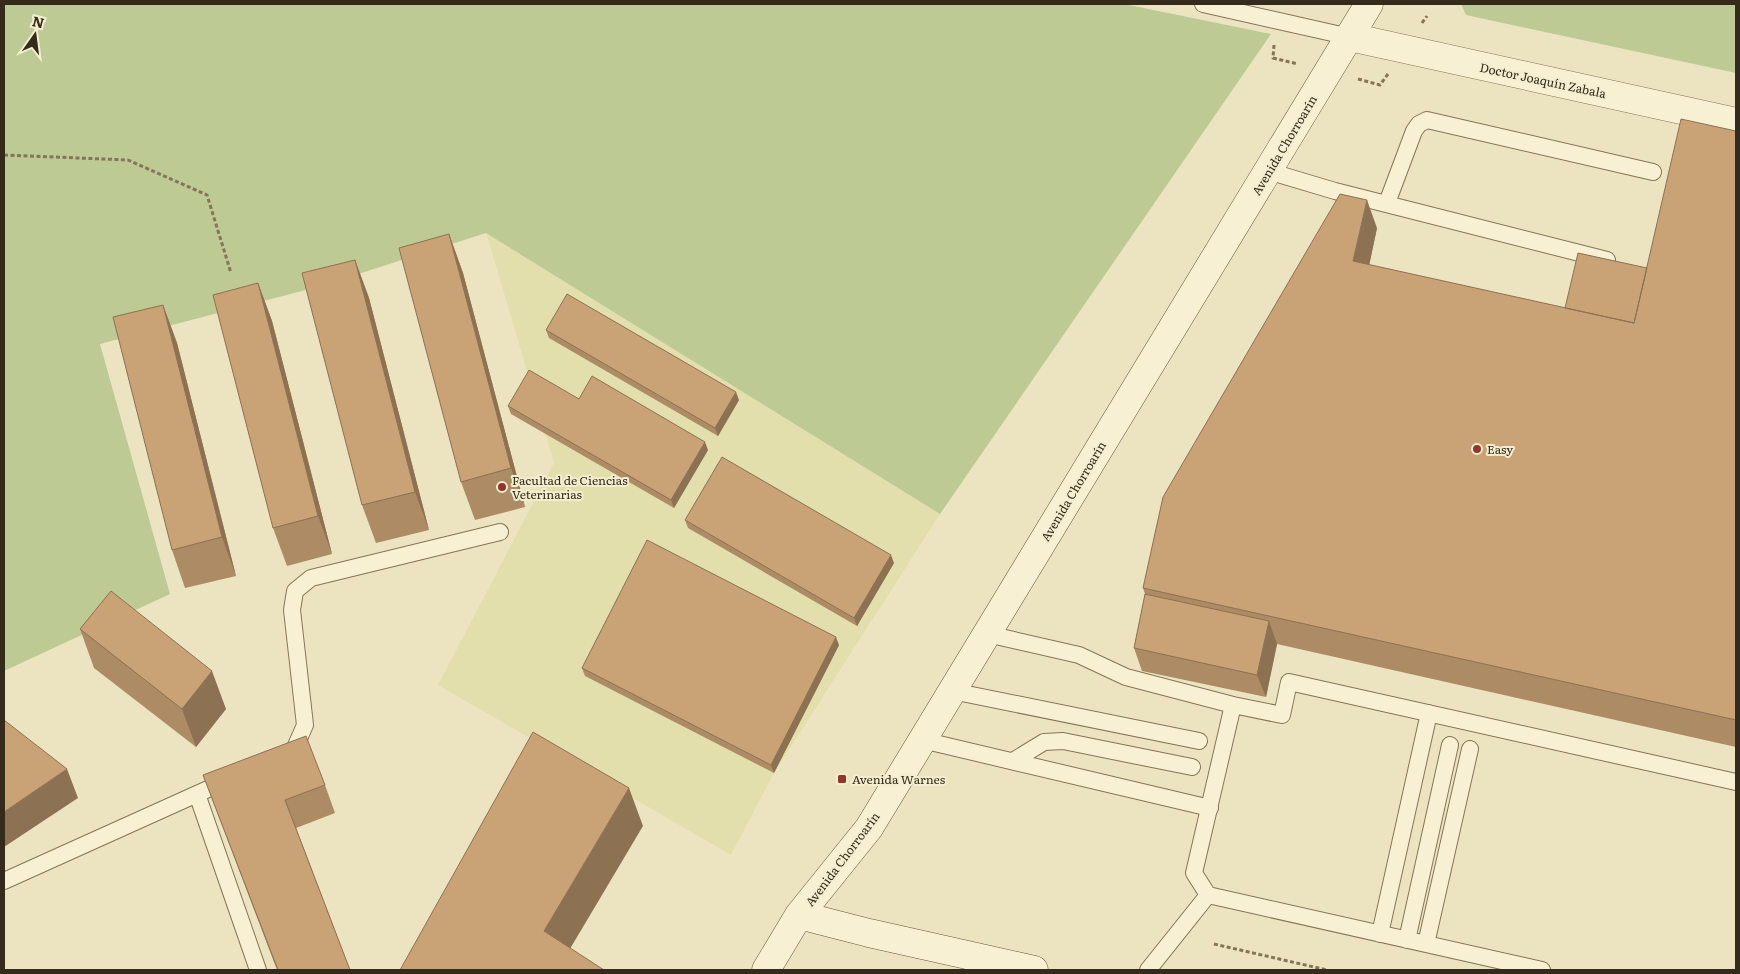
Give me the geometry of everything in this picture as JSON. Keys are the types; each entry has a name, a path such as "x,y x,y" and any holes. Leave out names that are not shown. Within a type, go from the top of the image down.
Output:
{"main road":[{"name":"Avenida Chorroarín","path":"766,970 798,915 869,828 1370,4"},
{"name":"Doctor Joaquín Zabala","path":"1350,37 1736,122"},
{"path":"798,915 1034,970"}],"lane":[{"path":"1203,4 1350,37"},
{"path":"1387,204 1414,131 1419,124 1427,120 1654,172"},
{"path":"1268,171 1387,204 1617,263"},
{"path":"267,763 294,750 305,725 292,610 295,591 311,578 500,532"},
{"path":"987,634 1079,655 1126,677 1233,705 1282,715 1289,682 1736,782"},
{"path":"952,691 1199,741"},
{"path":"1233,705 1194,873 1208,895 1542,970"},
{"path":"1380,934 1429,713"},
{"path":"922,740 1210,808"},
{"path":"1013,761 1044,742 1063,741 1192,767"},
{"path":"1406,940 1450,745"},
{"path":"1426,944 1470,750"},
{"path":"4,881 241,774"},
{"path":"197,794 258,970"},
{"path":"1148,970 1208,895"}],"path":[{"path":"4,155 128,160 207,195 231,273"},
{"path":"1214,944 1327,970"}],"shaded area":[{"path":"486,232 940,514 774,773 731,855 438,685 554,463"}],"green space":[{"path":"4,4 1124,4 1271,34 940,514 486,233 321,286 100,344 170,594 4,671"},
{"path":"1461,4 1736,4 1736,73 1466,15"}],"building":[{"name":"Easy","path":"1681,119 1736,131 1736,720 1143,588 1163,497 1340,194 1367,200 1353,261 1634,323"},
{"path":"449,234 511,468 461,482 399,248"},
{"path":"1578,253 1647,268 1634,323 1565,308"},
{"path":"355,260 415,492 362,505 302,273"},
{"path":"258,283 318,516 273,528 213,295"},
{"path":"567,294 736,392 715,428 546,330"},
{"path":"163,305 222,537 172,550 113,317"},
{"path":"529,370 579,399 592,376 705,442 671,500 508,406"},
{"path":"722,457 891,555 854,618 685,520"},
{"path":"647,540 836,637 771,765 582,668"},
{"path":"111,591 212,671 182,709 80,629"},
{"path":"1145,594 1269,621 1257,675 1134,648"},
{"path":"4,720 67,769 4,812"},
{"path":"533,732 629,788 544,931 604,970 400,970"},
{"path":"306,736 325,785 285,800 350,970 278,970 203,775"}],"place":[{"name":"Easy","path":"1477,449"},
{"name":"Facultad de Ciencias Veterinarias","path":"502,487"},
{"name":"Avenida Warnes","path":"842,779"}]}
